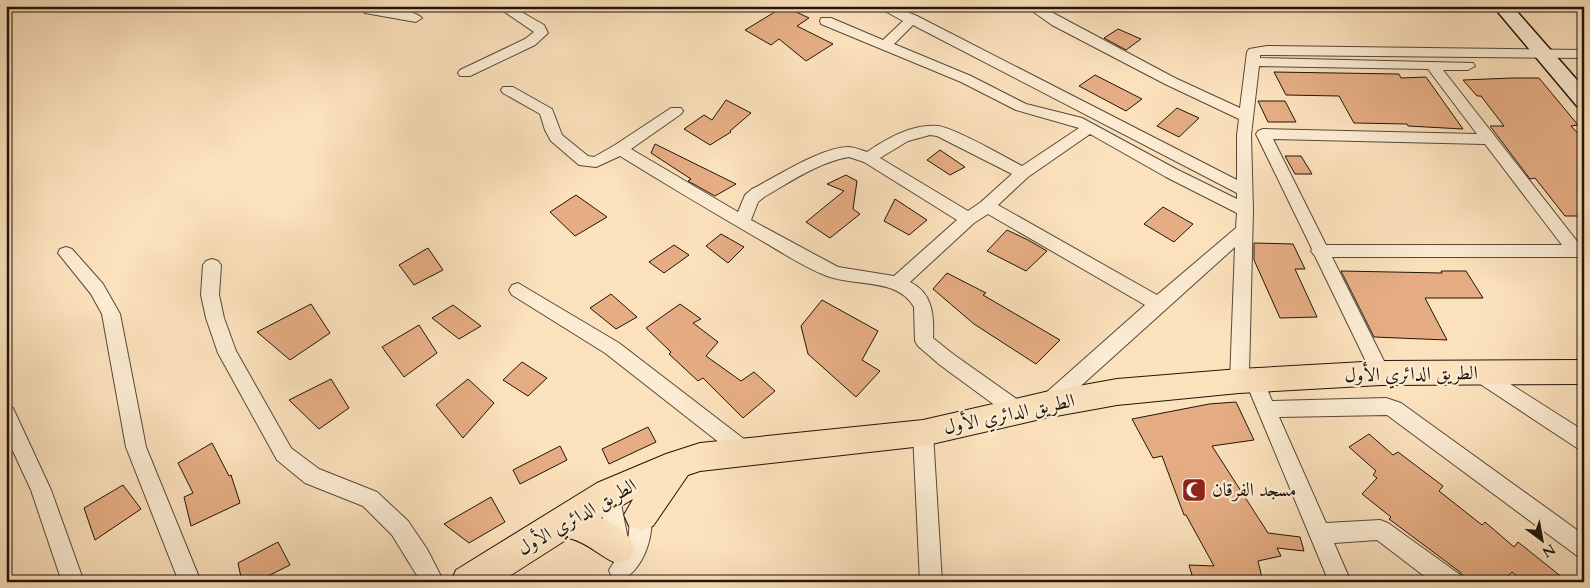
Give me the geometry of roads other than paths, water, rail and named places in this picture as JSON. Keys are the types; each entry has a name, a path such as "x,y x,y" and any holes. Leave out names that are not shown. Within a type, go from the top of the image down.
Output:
{"main road":[{"name":"الطريق الدائري الأول","path":"468,582 620,488 677,464 700,457 923,433 1032,408 1117,392 1246,381 1381,373 1584,372"},
{"path":"641,515 677,464"},
{"path":"566,522 593,531 614,543 619,567"}],"street":[{"path":"364,6 370,10 416,18"},
{"path":"465,73 538,38 541,33 539,28 502,6"},
{"path":"882,6 1030,78 1203,170 1245,190"},
{"path":"1031,6 1057,22 1162,77 1246,118"},
{"path":"1502,6 1584,101"},
{"path":"886,45 912,19"},
{"path":"826,21 966,79 1021,107 1076,121 1090,127 1171,173 1245,210"},
{"path":"1340,582 1266,409 1246,381 1244,134 1253,54 1259,50 1548,60 1584,66"},
{"path":"1253,62 1432,66 1548,60 1584,54"},
{"path":"1432,66 1488,139 1580,250"},
{"path":"508,90 547,112 556,138 584,161 596,162 620,149 676,111"},
{"path":"897,284 968,219 987,206 1023,173 1090,127"},
{"path":"869,158 901,137 933,130 940,131 1023,173"},
{"path":"1244,134 1488,139"},
{"path":"1263,134 1319,252 1381,373"},
{"path":"620,149 816,264 835,272 897,284 918,297 924,309 924,341 936,352 1000,396 1032,408 1244,230"},
{"path":"742,222 751,200 758,193 808,166 836,154 850,152 869,158 968,219"},
{"path":"987,206 1158,304"},
{"path":"1319,252 1580,250"},
{"path":"66,253 106,300 136,447 190,582"},
{"path":"212,265 210,295 215,318 227,353 284,454 312,476 370,499 400,528 419,556 432,582"},
{"path":"518,290 612,348 746,452"},
{"path":"1478,373 1584,442"},
{"path":"1266,409 1386,406 1394,409 1584,548"},
{"path":"6,414 41,490 73,582"},
{"path":"923,433 931,582"},
{"path":"619,567 635,552 641,515 640,505 620,488"},
{"path":"619,567 620,488"},
{"path":"1318,534 1380,530 1451,582"}],"place":[{"name":"مسجد الفرقان","path":"1194,490"}]}
